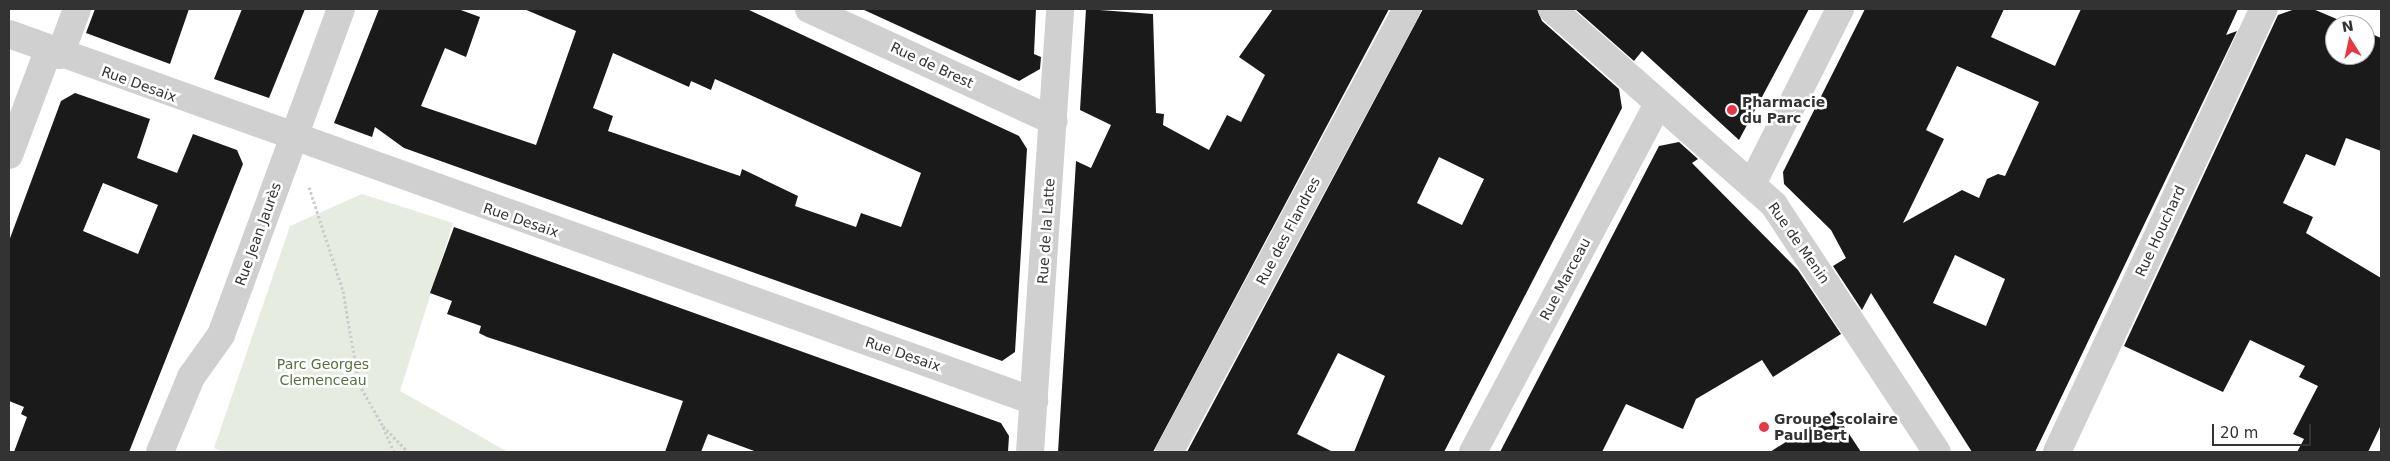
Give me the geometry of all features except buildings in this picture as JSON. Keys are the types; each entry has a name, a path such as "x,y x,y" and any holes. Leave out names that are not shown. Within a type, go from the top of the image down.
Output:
{"street":[{"path":"9,155 54,53 77,9"},
{"name":"Rue Jean Jaurès","path":"160,452 191,377 221,335 341,9"},
{"name":"Rue de Brest","path":"809,9 1054,121"},
{"name":"Rue de la Latte","path":"1030,452 1054,121 1060,9"},
{"name":"Rue des Flandres","path":"1169,452 1407,9"},
{"name":"Rue de Menin","path":"1552,9 1657,106 1753,182 1786,220 1938,452"},
{"path":"1753,182 1840,9"},
{"name":"Rue Houchard","path":"2057,452 2264,9"},
{"name":"Rue Desaix","path":"9,34 54,53 293,139 1034,401"},
{"name":"Rue Marceau","path":"1474,452 1657,106"}],"path":[{"path":"308,184 343,291 359,384 394,452"},
{"path":"382,426 408,452"}],"green space":[{"name":"Parc Georges Clemenceau","path":"362,194 453,223 400,391 508,452 224,452 214,448 290,226"}],"place":[{"name":"Pharmacie du Parc","path":"1732,110"},
{"name":"Groupe scolaire Paul Bert","path":"1764,427"}]}
